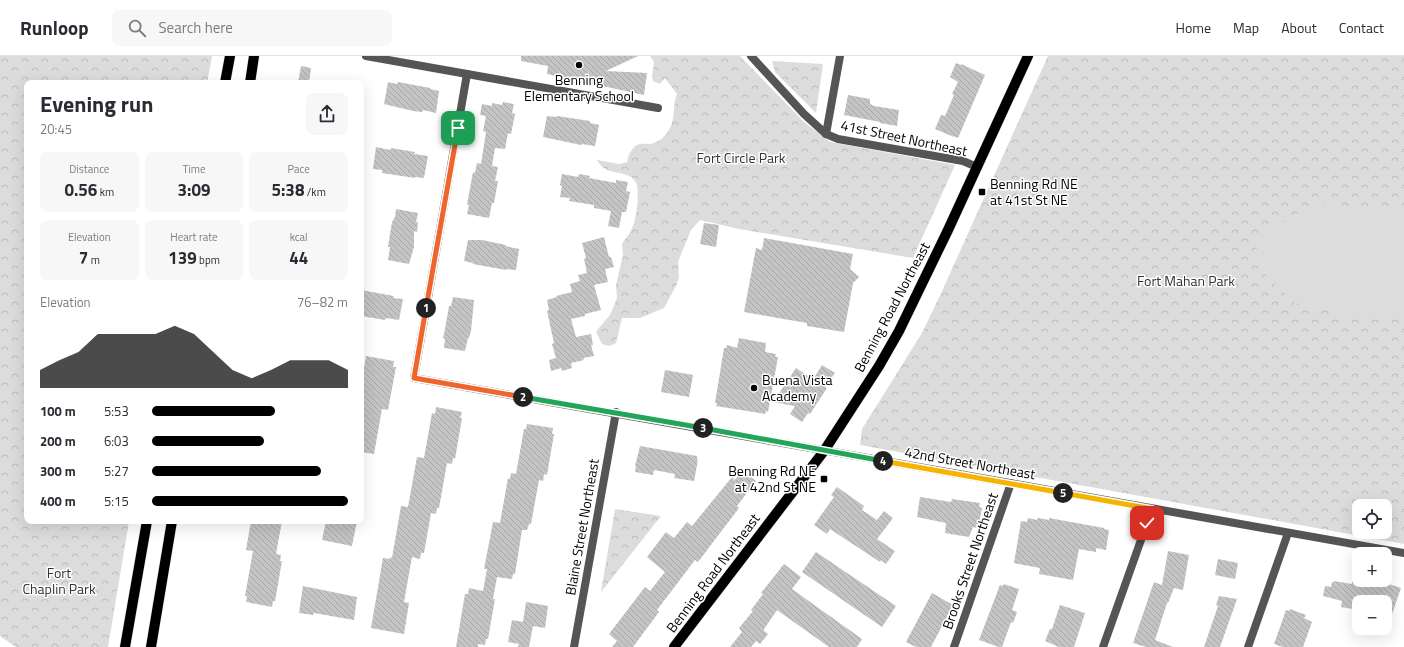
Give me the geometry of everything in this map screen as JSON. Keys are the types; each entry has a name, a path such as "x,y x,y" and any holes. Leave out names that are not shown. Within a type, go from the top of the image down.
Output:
{"main road":[{"path":"226,80 230,56"},
{"path":"250,80 254,56"},
{"name":"Benning Road Northeast","path":"674,647 824,451 899,331 948,230 1028,56"},
{"path":"125,647 146,524"},
{"path":"151,647 172,524"}],"street":[{"path":"366,56 658,108"},
{"name":"41st Street Northeast","path":"751,56 804,114 826,134 838,139 963,161 977,167"},
{"path":"826,134 840,56"},
{"name":"42nd Street Northeast","path":"467,74 414,378 616,412 824,451 1404,554"},
{"name":"Blaine Street Northeast","path":"574,647 616,412"},
{"name":"Brooks Street Northeast","path":"954,647 1011,483"},
{"path":"1103,647 1152,509"},
{"path":"1248,647 1288,533"}],"green space":[{"name":"Fort Chaplin Park","path":"0,56 212,56 208,80 24,80 24,524 128,524 108,647 16,647 0,636"},
{"name":"Fort Circle Park","path":"650,56 740,56 804,122 830,142 955,165 913,258 739,229 700,220 691,230 678,262 679,277 677,284 664,308 640,318 622,318 616,343 609,346 602,344 596,332 610,315 617,298 616,285 623,255 622,244 634,224 638,195 637,185 633,178 604,168 597,160 619,164 627,162 630,153 637,145 656,142 663,138 669,130 677,94 665,78 660,84 653,81 652,77 654,62"},
{"name":"Fort Mahan Park","path":"1048,56 1404,56 1404,544 1377,539 1392,539 1392,499 1352,499 1352,535 860,445 862,429 922,333"},
{"path":"772,61 823,64 816,113 775,72"},
{"path":"1330,201 1357,212 1404,205 1404,315 1367,320 1295,303 1267,277 1256,250 1265,232 1300,212"},
{"path":"615,509 661,516 601,592"}],"building":[{"name":"Benning Elementary School","path":"521,56 638,56 606,71 647,73 644,95 547,74 548,66 521,61"},
{"path":"956,63 985,75 958,138 935,129 941,115 945,116 954,95 952,94 958,82 950,77"},
{"path":"301,66 311,68 309,80 299,80"},
{"path":"388,82 397,84 398,82 439,91 436,113 423,110 422,112 413,111 384,104"},
{"path":"848,95 870,99 870,104 874,106 899,110 897,126 844,115"},
{"path":"503,102 514,104 512,113 515,114 511,134 508,133 505,149 495,148 492,166 498,167 495,181 498,181 494,203 492,203 489,218 467,214 469,205 467,205 473,172 475,173 477,163 481,164 486,132 483,131 486,116 480,115 482,104 492,106 492,103 502,105"},
{"path":"547,116 590,121 590,123 599,125 595,146 581,145 543,137"},
{"path":"376,147 415,152 414,154 428,156 424,178 382,173 382,170 373,169"},
{"path":"562,174 578,177 579,174 590,176 589,178 616,183 616,180 628,182 626,191 630,192 626,212 622,212 619,228 608,226 611,211 594,208 594,205 569,201 570,198 560,197"},
{"path":"396,209 418,213 416,222 418,222 417,232 414,231 414,247 409,264 388,260 390,247 388,247 392,222 395,217"},
{"path":"704,223 719,225 716,247 700,244"},
{"path":"604,237 609,257 611,257 614,267 605,269 608,282 594,285 601,310 571,319 576,337 591,334 593,345 591,345 594,356 583,358 584,360 571,363 572,368 562,371 561,368 551,371 549,360 556,358 552,344 554,343 547,311 549,310 547,300 572,292 570,284 580,281 578,275 587,273 584,259 586,258 582,243"},
{"path":"764,238 853,254 850,269 859,277 853,283 844,332 807,326 807,323 744,312 756,248 762,250"},
{"path":"468,240 482,240 519,249 516,270 506,270 464,261"},
{"path":"364,291 403,299 399,320 386,318 385,320 364,316"},
{"path":"453,297 474,300 471,331 465,351 444,348 445,339 443,338 449,306 451,306"},
{"path":"739,338 766,343 765,352 776,354 775,357 778,357 768,412 766,411 765,414 716,406 717,403 715,403 724,348 726,348 727,345 737,348"},
{"path":"366,356 394,361 393,367 396,367 388,410 382,409 374,454 364,452 364,368"},
{"path":"822,365 835,373 825,387 827,388 810,414 808,413 802,422 790,414 795,406 773,402 796,368 811,378 814,378"},
{"path":"665,370 693,375 689,397 661,392"},
{"path":"436,407 462,412 460,418 462,418 455,459 453,458 452,464 447,463 439,508 437,508 436,514 431,513 424,553 421,553 420,559 412,557 404,602 409,603 404,634 371,628 383,558 392,558 401,506 408,507 417,457 424,458 432,413 435,414"},
{"path":"527,424 553,428 552,434 554,434 547,475 544,474 543,481 539,480 531,524 529,524 527,530 522,530 515,574 513,574 512,579 497,577 488,639 486,639 485,645 478,644 478,647 456,647 465,594 468,594 469,588 483,591 487,569 484,569 493,522 500,523 508,478 510,479 511,473 516,474 524,429 526,429"},
{"path":"640,446 697,456 698,460 694,481 674,478 675,474 654,470 653,475 635,472"},
{"path":"742,470 756,481 737,506 739,508 698,562 695,560 657,610 659,612 633,647 612,647 617,641 609,634 645,587 650,591 665,572 647,557 666,532 674,538 687,522 692,526 732,477 735,480"},
{"path":"837,487 864,506 862,510 877,520 884,511 893,518 877,539 895,551 886,564 881,560 880,562 830,529 827,534 814,525 834,497 831,495"},
{"path":"920,497 951,502 952,499 980,503 979,507 982,508 978,528 973,527 969,537 945,533 946,523 917,517"},
{"path":"1028,518 1049,520 1049,518 1109,530 1106,550 1096,548 1096,552 1079,549 1073,580 1039,574 1040,568 1014,563 1021,521 1027,522"},
{"path":"250,524 281,524 276,554 281,555 280,561 282,561 275,601 273,601 272,607 246,602 247,596 245,596 253,551 246,550"},
{"path":"325,524 356,524 352,546 322,540"},
{"path":"1168,551 1189,555 1183,590 1174,588 1167,603 1155,640 1173,647 1146,647 1133,643 1154,582 1162,585"},
{"path":"816,552 896,606 882,627 802,572"},
{"path":"1218,559 1238,563 1235,579 1215,575"},
{"path":"784,564 801,577 792,589 862,639 857,647 829,647 777,610 764,629 764,631 768,634 760,644 756,641 751,647 730,647 742,632 739,628 753,611 751,610 763,594 761,593"},
{"path":"1332,582 1352,584 1352,587 1392,587 1392,585 1401,588 1392,614 1392,595 1352,595 1352,609 1341,607 1342,601 1323,596 1325,586 1331,587"},
{"path":"1004,584 1019,589 1012,610 1017,612 1013,623 1011,622 1002,647 999,647 979,640 1000,585 1003,586"},
{"path":"303,586 357,597 354,620 314,613 313,615 299,613"},
{"path":"932,593 953,605 931,647 916,647 906,642"},
{"path":"1219,596 1237,599 1220,647 1204,647 1218,606 1216,605"},
{"path":"526,602 548,606 545,628 533,626 529,647 518,647 519,644 508,642 512,620 523,622"},
{"path":"1060,605 1085,613 1074,647 1059,647 1045,641 1050,629 1052,629"},
{"path":"1290,609 1306,615 1304,618 1312,622 1303,647 1283,647 1274,644 1286,610 1289,611"}],"place":[{"name":"Benning Elementary School","path":"579,65"},
{"name":"Benning Rd NE at 41st St NE","path":"982,192"},
{"name":"Buena Vista Academy","path":"754,388"},
{"name":"Benning Rd NE at 42nd St NE","path":"824,479"}],"route":[{"path":"458,128 414,378 616,412 845,455 1152,509 1147,523"}]}
